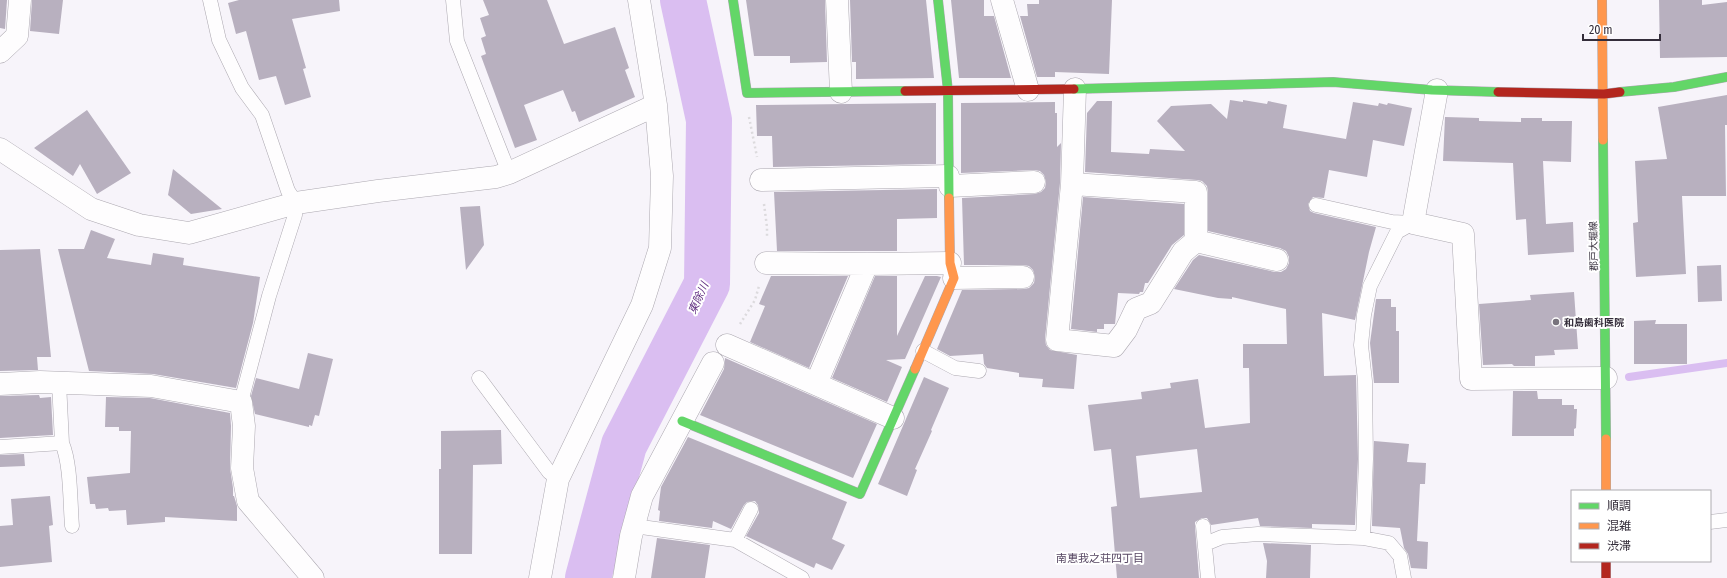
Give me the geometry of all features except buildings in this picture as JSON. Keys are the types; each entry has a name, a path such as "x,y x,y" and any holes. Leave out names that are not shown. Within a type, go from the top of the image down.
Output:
{"street":[{"path":"0,52 17,36 20,0"},
{"path":"540,578 558,479 642,305 660,248 662,176 656,105 639,0"},
{"path":"733,0 747,92 1028,90 1333,82 1437,90 1604,94 1674,87 1727,77"},
{"path":"837,0 841,92"},
{"path":"682,421 860,494 923,351 952,270 948,91 938,0"},
{"path":"1002,0 1028,90"},
{"name":"郡戸大堀線","path":"1602,0 1604,94 1603,177 1606,490"},
{"path":"1072,184 1196,192 1196,241 1183,252 1151,303 1136,309 1126,330 1114,346 1057,340 1072,184 1075,89"},
{"path":"1437,90 1413,224 1463,234 1471,379 1606,378"},
{"path":"0,149 92,209 139,225 189,232 296,203 378,191 496,177 509,173 656,105"},
{"path":"761,180 1034,182"},
{"path":"1196,241 1277,260"},
{"path":"766,263 867,264 1023,277"},
{"path":"816,384 867,264"},
{"path":"727,345 893,418"},
{"path":"624,578 634,526 642,496 713,363"},
{"path":"0,384 59,382 151,386 241,402 244,426 242,468 248,501 314,578"},
{"path":"1606,562 1606,578"}],"lane":[{"path":"210,0 219,40 242,88 262,115 288,191 296,203 295,215 269,296 241,402"},
{"path":"453,0 457,40 509,173"},
{"path":"1316,205 1392,222 1413,224"},
{"path":"1362,538 1366,451 1365,381 1361,345 1364,315 1370,286 1397,232 1413,224"},
{"path":"923,351 955,368 979,372"},
{"path":"479,378 549,472 558,479"},
{"path":"59,382 62,443 65,450 72,526"},
{"path":"0,447 62,443"},
{"path":"735,540 751,509"},
{"path":"1711,522 1727,520"},
{"path":"634,526 735,540 802,578"},
{"path":"1203,526 1208,578"},
{"path":"1205,544 1222,537 1258,534 1362,538 1389,542 1400,556 1404,578"}],"path":[{"path":"727,345 755,300 766,263 767,227 761,180 749,115 747,92"}],"waterway":[{"name":"東除川","path":"588,578 624,445 707,284 709,120 683,0"},
{"path":"1629,377 1727,363"}],"traffic: fast":[{"path":"733,0 747,93 905,91"},
{"path":"938,0 948,91 949,198"},
{"path":"1620,92 1674,87 1727,77"},
{"path":"1074,89 1333,82 1432,90 1498,92"},
{"path":"1603,140 1606,439"},
{"path":"682,421 860,494 915,369"}],"traffic: slow":[{"path":"1602,0 1603,140"},
{"path":"915,369 954,278 950,263 949,198"},
{"path":"1606,439 1606,490"}],"traffic: jam":[{"path":"905,91 1074,89"},
{"path":"1498,92 1604,94 1620,92"},
{"path":"1606,562 1606,578"}],"place":[{"name":"和島歯科医院","path":"1556,322"}],"district":[{"name":"南恵我之荘四丁目","path":"1100,558"}]}
